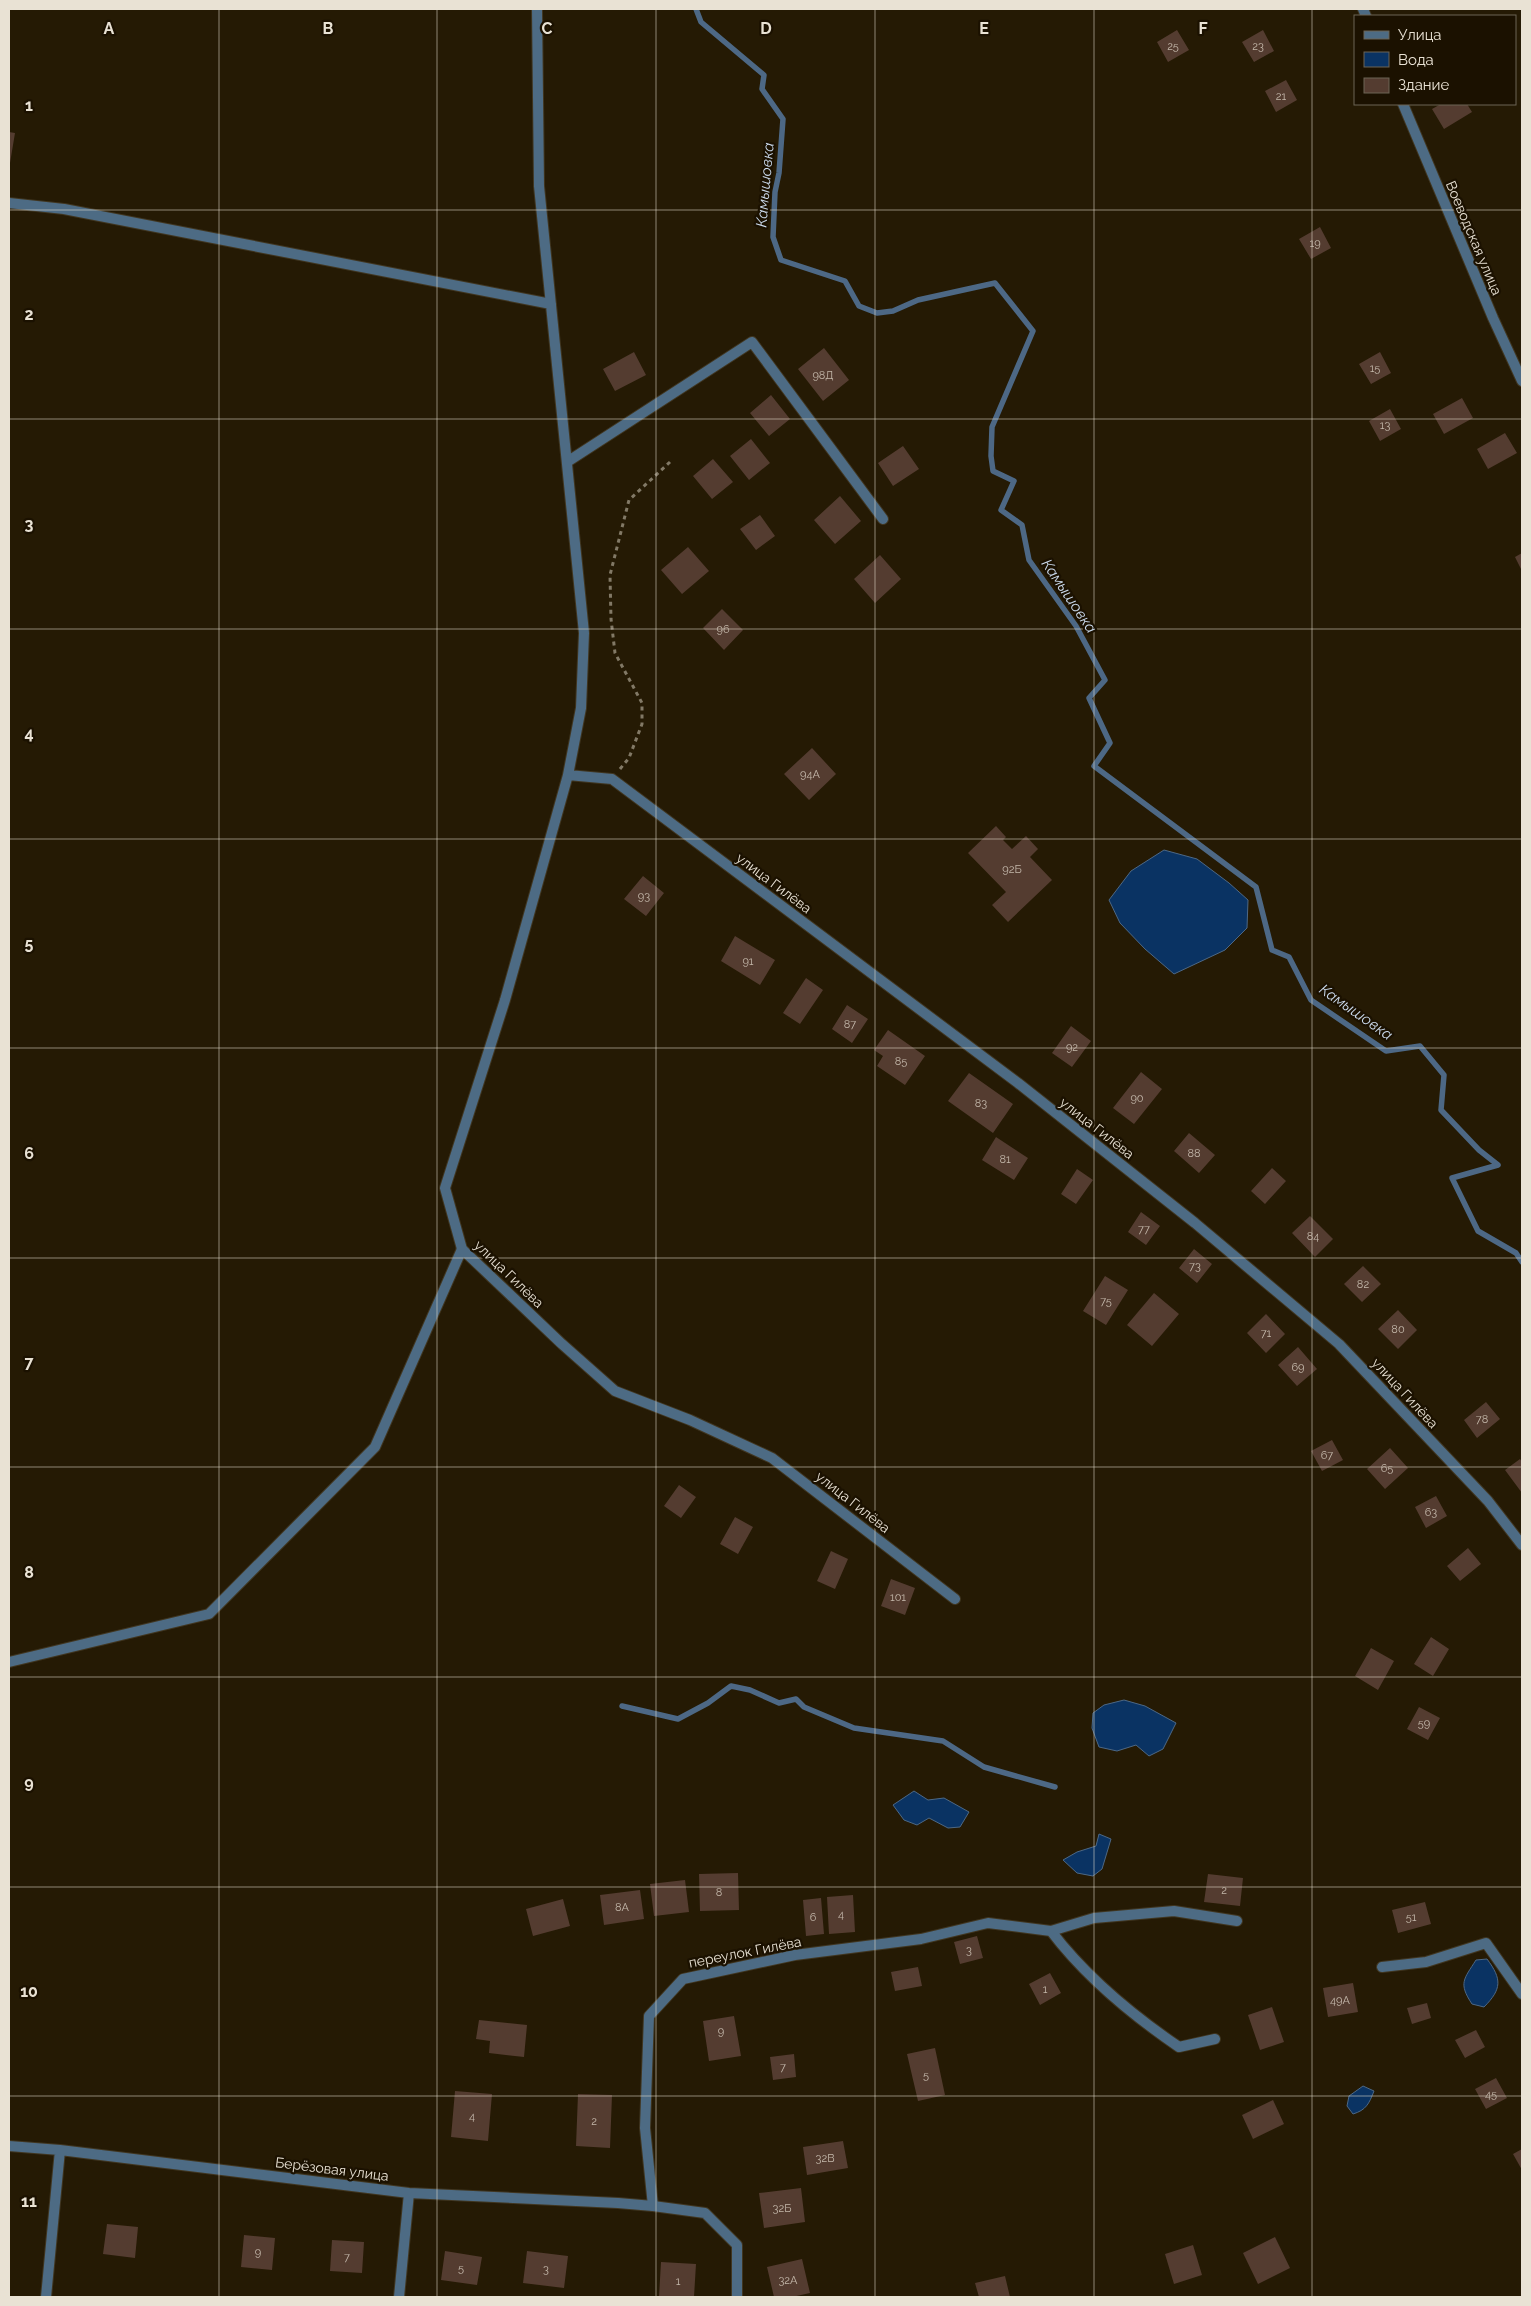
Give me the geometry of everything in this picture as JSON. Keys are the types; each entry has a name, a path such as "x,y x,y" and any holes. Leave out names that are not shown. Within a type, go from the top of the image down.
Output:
{"street":[{"name":"улица Гилёва","path":"537,9 540,186 584,633 581,708 568,775 505,1000 445,1188 462,1249 562,1344 615,1391 690,1420 772,1458 955,1599"},
{"name":"Воеводская улица","path":"1403,105 1492,318 1522,381"},
{"path":"9,203 64,210 551,304"},
{"path":"567,462 752,342 883,519"},
{"path":"568,775 612,779"},
{"name":"улица Гилёва","path":"612,779 1018,1083 1195,1223 1324,1331 1339,1344 1488,1500 1522,1545"},
{"path":"9,1662 210,1614 375,1447 462,1249"},
{"name":"переулок Гилёва","path":"653,2206 645,2128 649,2016 683,1979 795,1955 921,1939 988,1923 1051,1931 1094,1918 1174,1910 1237,1921"},
{"path":"1051,1931 1076,1961 1146,2024 1179,2047 1215,2039"},
{"path":"1382,1967 1426,1962 1486,1943 1522,1994"},
{"name":"Берёзовая улица","path":"9,2146 60,2150 409,2193 653,2206 705,2213 737,2245 737,2297"},
{"path":"46,2297 60,2150"},
{"path":"399,2297 409,2193"}],"path":[{"path":"612,779 629,758 642,724 642,703 616,652 611,619 610,575 629,500 670,462"}],"water":[{"path":"1164,850 1197,859 1248,900 1247,928 1225,950 1174,974 1145,949 1120,923 1109,900 1131,871"},
{"path":"1124,1700 1145,1706 1176,1723 1163,1749 1149,1756 1136,1745 1117,1751 1099,1747 1092,1728 1093,1713 1104,1705"},
{"path":"914,1791 928,1800 944,1798 969,1812 960,1827 948,1828 929,1818 917,1825 904,1820 893,1805"},
{"path":"1099,1834 1111,1839 1102,1869 1093,1876 1077,1873 1063,1860 1077,1852 1096,1846"},
{"path":"1487,1959 1495,1972 1498,1984 1494,1995 1484,2007 1472,2004 1465,1991 1464,1981 1476,1960"},
{"path":"1363,2086 1374,2091 1366,2106 1361,2111 1353,2114 1347,2106 1349,2096"}],"building":[{"path":"1177,30 1189,50 1168,62 1157,42"},
{"path":"1263,30 1274,51 1254,62 1242,42"},
{"path":"1286,80 1297,100 1276,112 1265,91"},
{"path":"1439,105 1468,105 1472,112 1444,129 1432,109"},
{"path":"9,132 15,133 10,163 9,163"},
{"path":"1320,227 1331,248 1311,259 1299,239"},
{"path":"824,348 849,380 823,401 798,369"},
{"path":"634,352 646,375 615,391 603,369"},
{"path":"1380,352 1391,373 1371,384 1359,364"},
{"path":"771,395 790,419 769,436 750,413"},
{"path":"1462,398 1473,418 1444,434 1433,414"},
{"path":"1390,409 1401,429 1380,441 1369,421"},
{"path":"1505,433 1517,453 1488,469 1477,449"},
{"path":"751,439 770,463 749,480 730,456"},
{"path":"903,446 919,469 893,486 878,463"},
{"path":"713,459 733,482 712,499 693,476"},
{"path":"840,496 861,521 835,544 814,520"},
{"path":"760,515 775,536 756,550 740,529"},
{"path":"688,547 709,571 682,594 661,570"},
{"path":"1522,553 1522,571 1515,557"},
{"path":"880,555 901,579 875,603 854,579"},
{"path":"722,609 743,630 724,650 703,628"},
{"path":"812,748 836,774 809,800 784,774"},
{"path":"996,826 1006,837 1003,840 1012,849 1026,836 1038,849 1030,857 1052,880 1008,922 992,905 1006,892 968,853"},
{"path":"643,876 664,893 646,916 624,899"},
{"path":"735,936 775,960 760,985 721,961"},
{"path":"806,978 823,990 800,1024 783,1013"},
{"path":"847,1005 868,1019 852,1043 832,1029"},
{"path":"1071,1026 1091,1041 1072,1067 1052,1053"},
{"path":"888,1030 925,1056 905,1085 877,1066 883,1056 874,1050"},
{"path":"1141,1072 1162,1089 1134,1124 1113,1108"},
{"path":"969,1073 1013,1104 993,1133 948,1101"},
{"path":"1189,1133 1215,1155 1199,1173 1174,1151"},
{"path":"996,1137 1028,1158 1014,1180 982,1160"},
{"path":"1272,1168 1286,1181 1265,1204 1251,1191"},
{"path":"1077,1169 1093,1180 1076,1204 1061,1194"},
{"path":"1141,1212 1160,1226 1146,1245 1128,1232"},
{"path":"1310,1216 1333,1239 1315,1257 1292,1233"},
{"path":"1194,1249 1212,1264 1197,1283 1179,1268"},
{"path":"1363,1266 1381,1284 1362,1302 1344,1284"},
{"path":"1105,1276 1128,1290 1106,1325 1083,1311"},
{"path":"1154,1293 1179,1314 1152,1346 1127,1325"},
{"path":"1398,1310 1417,1330 1398,1349 1378,1329"},
{"path":"1266,1314 1285,1334 1266,1353 1247,1333"},
{"path":"1298,1347 1317,1369 1297,1386 1278,1365"},
{"path":"1486,1402 1500,1419 1477,1438 1464,1420"},
{"path":"1332,1440 1343,1460 1322,1471 1311,1451"},
{"path":"1390,1448 1408,1468 1385,1489 1367,1469"},
{"path":"1520,1459 1522,1462 1522,1493 1505,1470"},
{"path":"679,1485 696,1497 681,1518 664,1506"},
{"path":"1436,1496 1447,1516 1426,1528 1415,1507"},
{"path":"735,1517 753,1527 738,1554 720,1544"},
{"path":"1468,1548 1481,1564 1460,1581 1447,1566"},
{"path":"831,1551 848,1559 835,1589 817,1581"},
{"path":"891,1579 915,1588 905,1615 881,1606"},
{"path":"1431,1637 1449,1649 1433,1676 1414,1664"},
{"path":"1371,1648 1394,1661 1378,1690 1355,1676"},
{"path":"1419,1707 1440,1718 1428,1740 1407,1729"},
{"path":"738,1873 739,1910 700,1911 699,1874"},
{"path":"1208,1874 1243,1878 1240,1906 1204,1902"},
{"path":"685,1880 689,1912 654,1916 650,1884"},
{"path":"640,1890 644,1919 604,1925 600,1895"},
{"path":"853,1895 855,1932 829,1934 827,1897"},
{"path":"821,1898 824,1934 806,1936 803,1900"},
{"path":"563,1899 570,1926 533,1936 526,1909"},
{"path":"1425,1902 1431,1924 1398,1933 1392,1910"},
{"path":"977,1936 983,1958 960,1964 954,1942"},
{"path":"918,1967 922,1986 895,1991 891,1972"},
{"path":"1050,1973 1061,1993 1040,2005 1029,1984"},
{"path":"1353,1983 1358,2012 1328,2017 1323,1988"},
{"path":"1427,2003 1431,2018 1412,2024 1407,2008"},
{"path":"1272,2007 1284,2042 1260,2050 1248,2015"},
{"path":"734,2016 741,2056 709,2061 703,2021"},
{"path":"479,2020 527,2025 524,2057 489,2053 490,2041 476,2039"},
{"path":"1476,2030 1485,2047 1465,2058 1455,2040"},
{"path":"935,2048 945,2095 918,2101 907,2054"},
{"path":"794,2054 796,2077 773,2080 770,2057"},
{"path":"1496,2078 1507,2098 1486,2109 1475,2089"},
{"path":"455,2091 492,2094 488,2141 451,2137"},
{"path":"578,2094 612,2095 610,2148 576,2146"},
{"path":"1273,2100 1284,2124 1253,2139 1242,2115"},
{"path":"843,2141 848,2168 807,2175 803,2147"},
{"path":"1522,2149 1522,2170 1513,2154"},
{"path":"801,2188 805,2222 764,2228 759,2193"},
{"path":"107,2224 138,2227 135,2258 103,2254"},
{"path":"244,2235 275,2238 272,2270 241,2267"},
{"path":"1275,2237 1290,2268 1258,2284 1243,2253"},
{"path":"332,2240 364,2242 362,2273 330,2271"},
{"path":"1193,2245 1202,2275 1174,2284 1165,2254"},
{"path":"445,2251 482,2257 477,2285 441,2280"},
{"path":"527,2251 568,2256 564,2288 523,2283"},
{"path":"802,2259 810,2293 792,2297 774,2297 767,2267"},
{"path":"661,2262 696,2264 694,2297 659,2297"},
{"path":"1005,2276 1010,2297 979,2297 975,2283"}],"waterway":[{"name":"Камышовка","path":"696,9 701,22 764,75 762,89 783,119 779,173 775,192 773,237 781,260 845,281 859,306 877,313 893,311 918,300 995,283 1033,331 992,427 991,456 993,471 1014,481 1001,510 1022,525 1029,560 1076,626 1105,680 1089,698 1110,743 1094,766 1256,887 1272,950 1289,957 1311,1000 1386,1051 1420,1046 1444,1075 1441,1110 1479,1150 1498,1165 1452,1178 1478,1231 1516,1253 1522,1262"},
{"path":"622,1706 678,1719 708,1703 731,1686 750,1690 779,1703 796,1699 804,1707 854,1728 943,1741 984,1767 1055,1787"}]}
